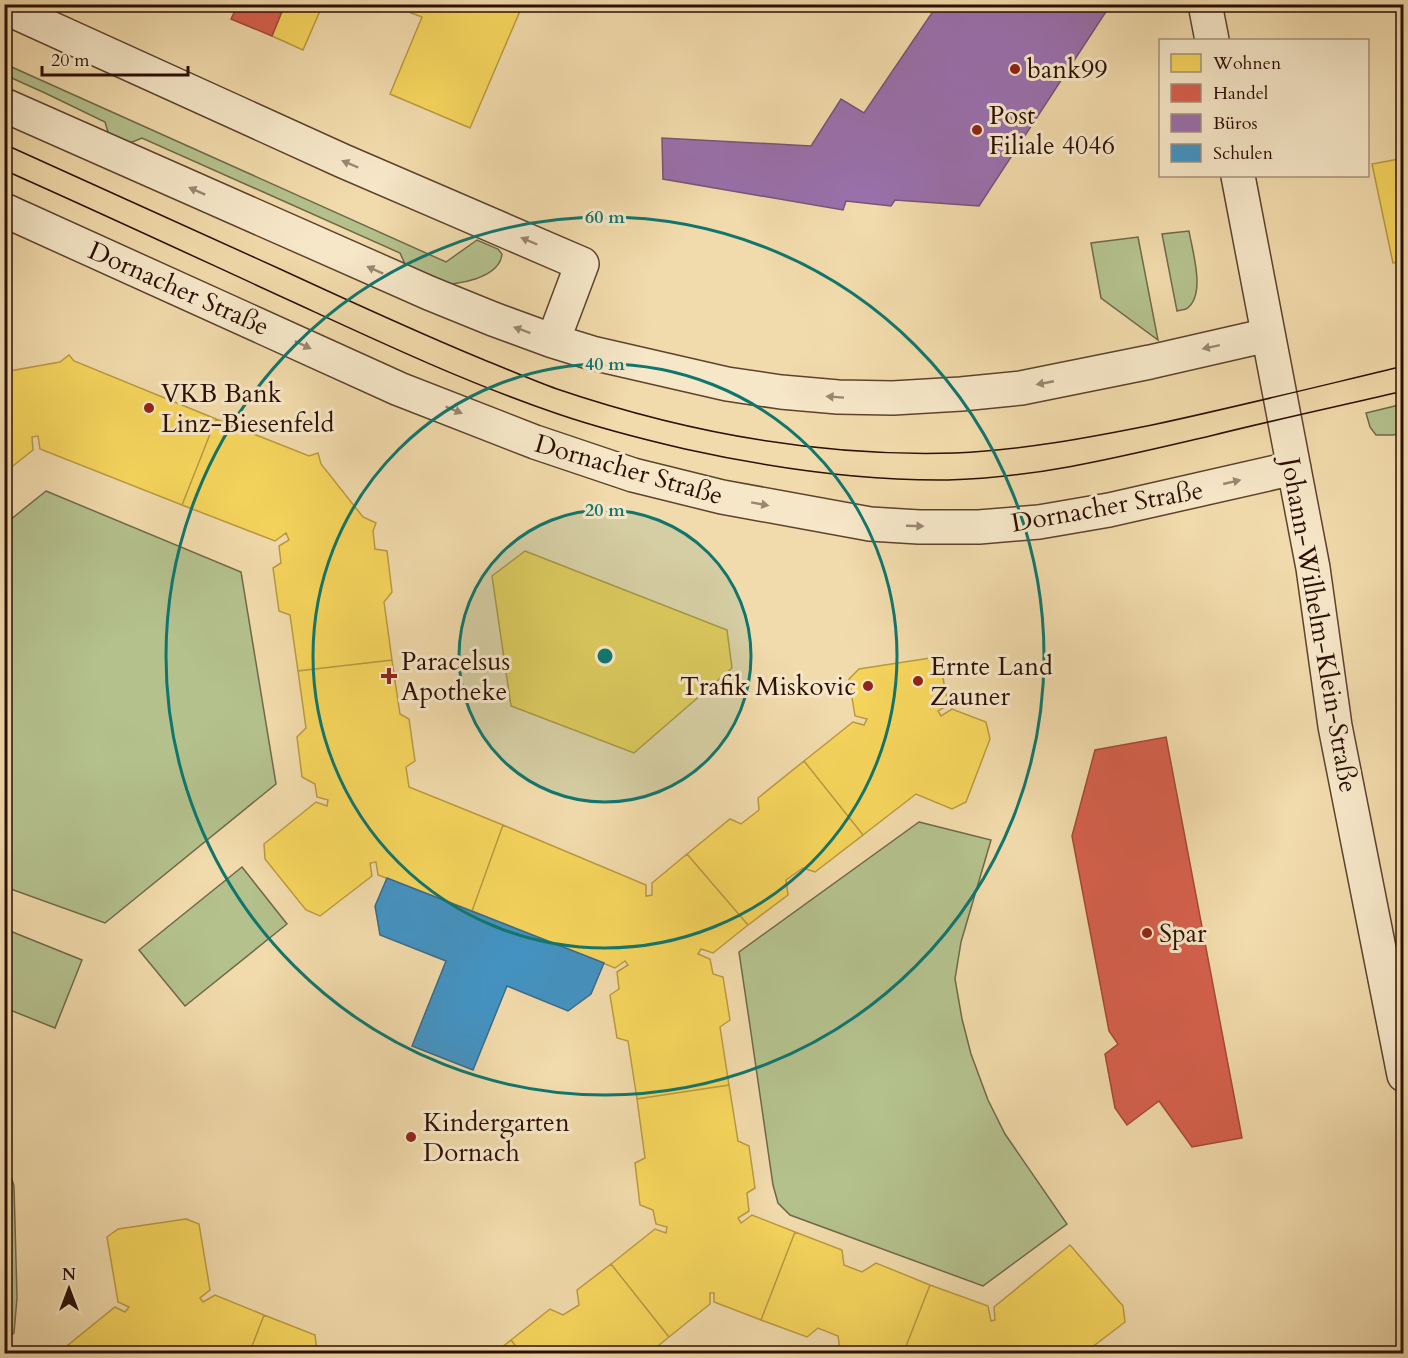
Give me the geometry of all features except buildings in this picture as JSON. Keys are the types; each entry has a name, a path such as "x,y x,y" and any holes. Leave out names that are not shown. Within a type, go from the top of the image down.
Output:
{"street":[{"path":"1205,4 1212,39"},
{"path":"4,7 343,161 582,264 553,340"},
{"path":"4,105 429,293 494,319 592,353 727,384 838,398 961,394 1021,388 1268,335"},
{"name":"Johann-Wilhelm-Klein-Straße","path":"1238,177 1313,568 1335,726 1404,1075"},
{"name":"Dornacher Straße","path":"4,210 408,392 535,442 633,475 722,498 870,524 979,527 1040,522 1109,510 1294,468"}],"green space":[{"path":"5,64 446,262 477,240 498,249 502,254 499,262 486,275 465,282 437,284 427,281 409,273 400,253 142,138 125,145 110,139 105,122 5,75"},
{"path":"1189,231 1195,261 1196,294 1186,309 1177,311 1162,234"},
{"path":"1138,237 1158,340 1101,298 1091,243"},
{"path":"1403,404 1403,433 1376,435 1370,427 1366,413"},
{"path":"46,491 241,572 276,784 105,923 5,887 5,524"},
{"path":"919,822 991,840 961,942 955,979 962,1019 971,1054 988,1100 1005,1134 1067,1224 983,1286 790,1215 778,1203 773,1185 739,952"},
{"path":"242,867 287,924 185,1006 139,950"},
{"path":"5,929 82,960 55,1028 5,1008"},
{"path":"4,1155 14,1186 17,1298 14,1333 5,1341"}],"tram line":[{"path":"4,144 406,326 538,382 654,418 753,439 854,451 955,453 1005,449 1079,439 1152,425 1404,366"},
{"path":"4,170 391,347 524,402 605,429 717,456 783,467 849,476 915,480 1014,475 1113,458 1404,391"}],"place":[{"name":"bank99","path":"1015,69"},
{"name":"Post Filiale 4046","path":"977,130"},
{"name":"VKB Bank Linz-Biesenfeld","path":"149,408"},
{"name":"Paracelsus Apotheke","path":"389,676"},
{"name":"Ernte Land Zauner","path":"918,681"},
{"name":"Trafik Miskovic","path":"868,686"},
{"name":"Spar","path":"1147,933"},
{"name":"Kindergarten Dornach","path":"411,1137"}]}
